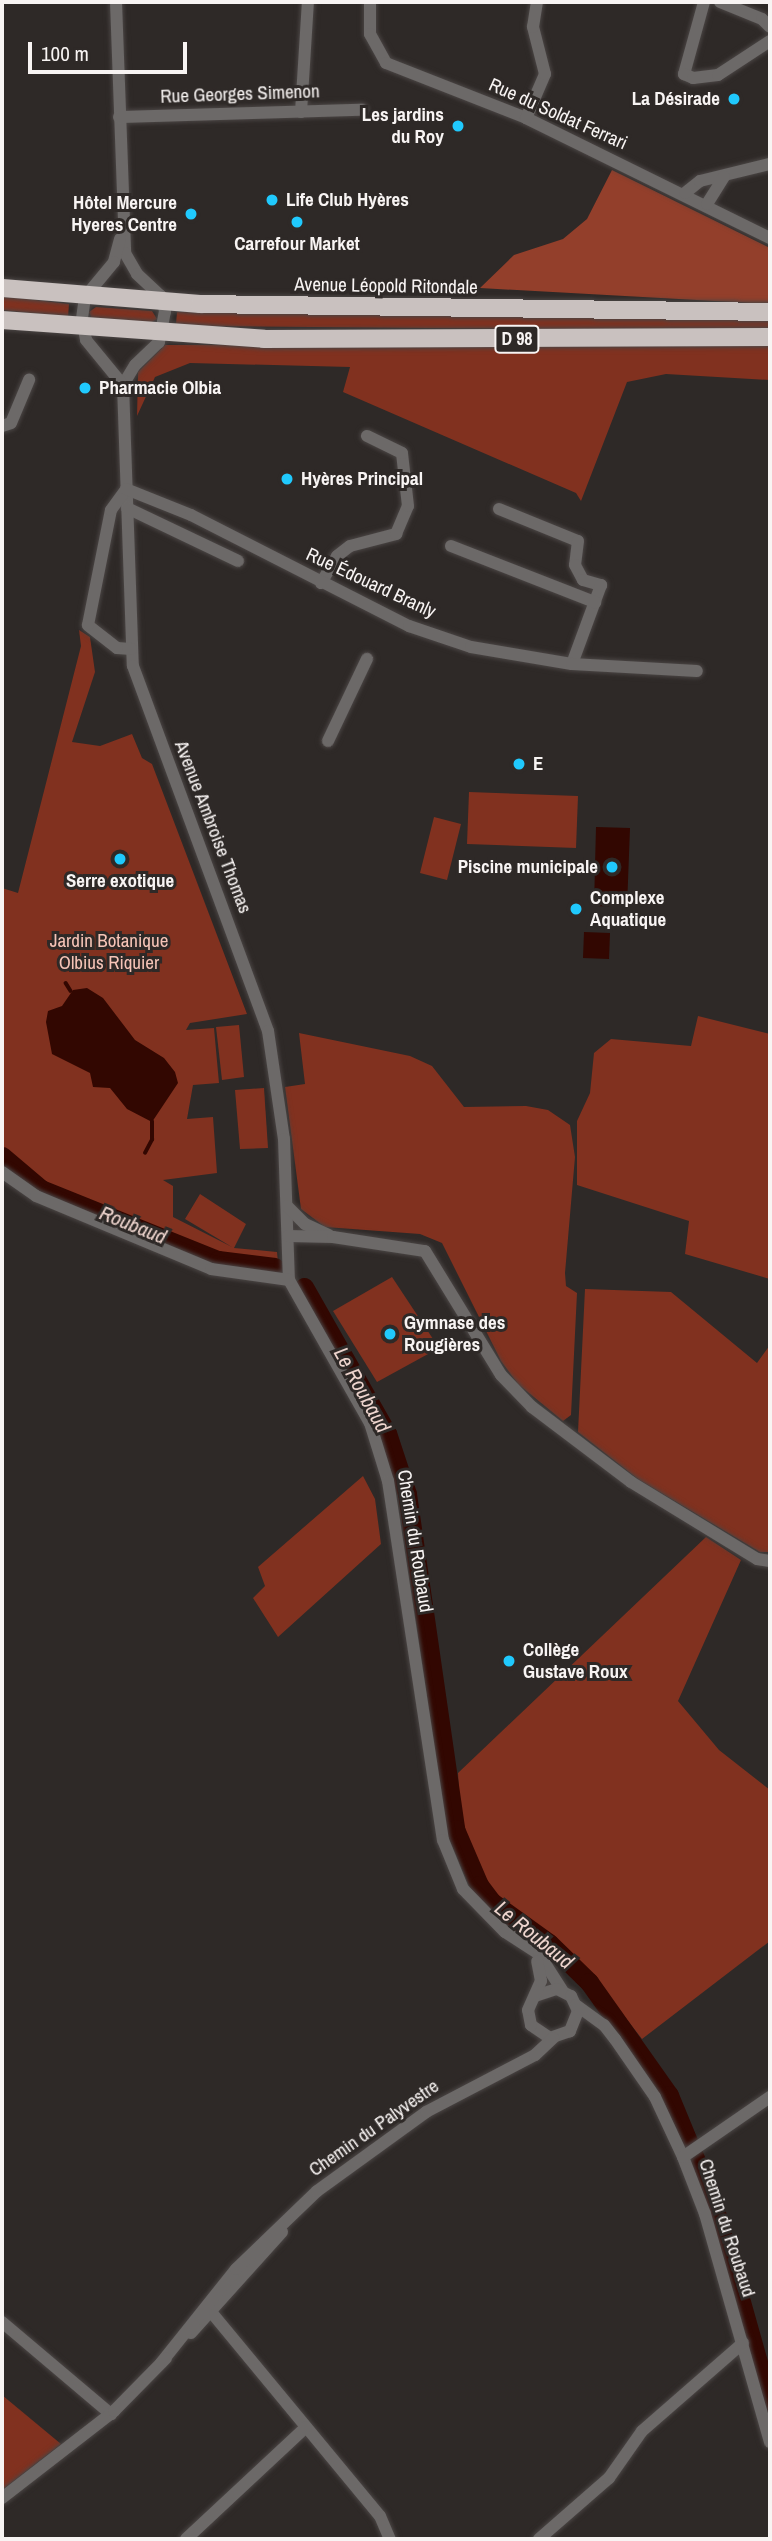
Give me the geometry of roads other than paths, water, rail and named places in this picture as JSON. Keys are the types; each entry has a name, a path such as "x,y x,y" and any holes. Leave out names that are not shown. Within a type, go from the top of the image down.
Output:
{"highway":[{"name":"Avenue Léopold Ritondale","path":"2,288 164,303 770,312"},
{"name":"D 98","path":"2,320 163,334 291,339 770,337"}],"street":[{"path":"116,2 122,225 128,262 164,303 163,334 124,384 82,328 85,297 114,262 122,225"},
{"path":"301,112 308,2"},
{"name":"Rue du Soldat Ferrari","path":"370,2 370,34 386,62 526,118 685,193 770,238"},
{"path":"526,118 545,74 533,27 537,2"},
{"path":"704,2 684,74 692,78 718,75 770,41"},
{"path":"720,2 762,19 770,27"},
{"name":"Rue Georges Simenon","path":"119,117 362,110"},
{"path":"685,193 700,181 770,164"},
{"path":"707,204 724,177"},
{"path":"2,426 11,423 29,380"},
{"name":"Avenue Ambroise Thomas","path":"124,384 131,649 138,685 268,1031 281,1100 289,1280"},
{"path":"321,583 337,556 350,546 396,534 408,506 402,453 367,436"},
{"path":"126,489 111,510 90,600 88,625 117,648 131,649"},
{"name":"Rue Édouard Branly","path":"126,489 191,515 409,626 471,647 572,664 697,671"},
{"path":"127,508 238,561"},
{"path":"499,509 578,541 579,572 583,580 601,585 572,664"},
{"path":"451,546 595,602"},
{"path":"328,741 367,659"},
{"path":"2,1171 36,1196 211,1269 289,1280"},
{"path":"287,1206 305,1224 333,1237"},
{"path":"288,1232 305,1224"},
{"path":"288,1232 425,1251 501,1375 516,1392 631,1482 764,1560 770,1570"},
{"name":"Chemin du Roubaud","path":"289,1280 370,1423 388,1481 438,1812 452,1865 483,1912 521,1943 540,1954 562,1990"},
{"name":"Chemin du Roubaud","path":"521,1943 539,1965 541,1981 535,1996"},
{"path":"570,2031 577,2018 576,2006 562,1990 549,1989 535,1996 528,2010 533,2028 553,2038 594,2026 615,2039"},
{"name":"Chemin du Roubaud","path":"576,2006 604,2025 615,2039 654,2097 685,2156 770,2438"},
{"name":"Chemin du Palyvestre","path":"512,2066 529,2051 533,2028"},
{"name":"Chemin du Palyvestre","path":"2,2498 111,2414 161,2363 298,2207 426,2112 542,2051 553,2038"},
{"path":"685,2156 770,2096"},
{"path":"209,2308 380,2516 390,2539"},
{"path":"2,2322 111,2414"},
{"path":"539,2539 608,2478 642,2431 743,2343"},
{"path":"186,2539 306,2427"}],"waterway":[{"path":"66,983 71,991"},
{"path":"145,1153 152,1140 152,1122"},
{"name":"Roubaud","path":"2,1156 41,1189 218,1260 275,1267"},
{"name":"Le Roubaud","path":"304,1287 387,1433 407,1494 455,1829 479,1885 492,1902 549,1943 589,1982 669,2095 713,2202 770,2405"}],"place":[{"name":"La Désirade","path":"734,99"},
{"name":"Les jardins du Roy","path":"458,126"},
{"name":"Life Club Hyères","path":"272,200"},
{"name":"Hôtel Mercure Hyeres Centre","path":"191,214"},
{"name":"Carrefour Market","path":"297,222"},
{"name":"Pharmacie Olbia","path":"85,388"},
{"name":"Hyères Principal","path":"287,479"},
{"name":"E","path":"519,764"},
{"name":"Serre exotique","path":"120,859"},
{"name":"Piscine municipale","path":"612,867"},
{"name":"Complexe Aquatique","path":"576,909"},
{"name":"Gymnase des Rougières","path":"390,1334"},
{"name":"Collège Gustave Roux","path":"509,1661"}],"park label":[{"name":"Jardin Botanique Olbius Riquier","path":"109,952"}]}
